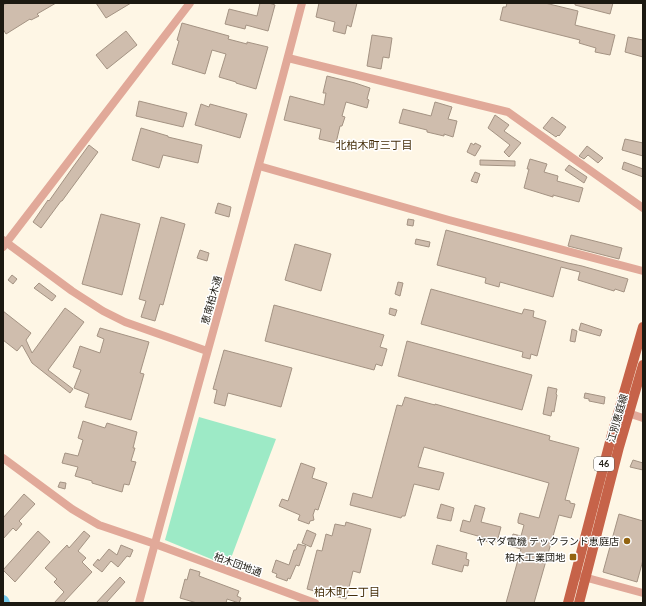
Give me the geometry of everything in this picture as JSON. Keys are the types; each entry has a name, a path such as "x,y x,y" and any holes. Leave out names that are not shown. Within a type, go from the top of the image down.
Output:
{"main road":[{"name":"江別恵庭線","path":"579,603 580,577 618,415 643,327"},
{"name":"江別恵庭線","path":"568,603 580,577 643,365"}],"street":[{"path":"190,3 4,244 72,292 103,311 125,322 208,351"},
{"name":"恵南柏木通","path":"139,603 259,166 302,3"},
{"path":"288,58 508,112 643,208"},
{"path":"259,166 449,220 643,271"},
{"path":"618,415 628,413 643,418"},
{"name":"柏木団地通","path":"3,458 85,517 99,525 315,603"},
{"path":"580,577 643,593"}],"green space":[{"path":"199,417 276,439 228,566 165,540"}],"building":[{"path":"7,3 56,3 37,14 39,16 31,20 30,19 6,34 3,29 3,5"},
{"path":"96,3 131,3 106,18"},
{"path":"260,3 275,5 268,31 246,25 245,29 225,24 229,9 257,16"},
{"path":"319,3 357,3 351,27 347,25 345,34 333,31 335,22 316,17"},
{"path":"507,3 545,3 578,11 575,25 615,35 610,55 595,52 596,48 579,43 580,40 500,20 503,7 506,7"},
{"path":"575,3 613,3 610,14 575,5"},
{"path":"182,23 229,36 228,39 268,47 256,89 219,77 226,54 212,50 205,74 172,64 179,41 177,40"},
{"path":"126,31 137,45 107,69 96,55"},
{"path":"372,35 392,38 389,58 383,57 381,69 367,66"},
{"path":"628,37 643,40 643,57 625,52"},
{"path":"327,76 370,88 367,99 369,100 367,108 346,102 342,116 345,117 342,126 340,126 336,143 319,139 321,129 284,120 290,96 324,105 326,93 323,93"},
{"path":"139,101 187,113 183,127 136,116"},
{"path":"435,102 452,107 448,119 457,121 453,137 444,134 444,136 427,132 427,130 399,123 403,109 431,116"},
{"path":"201,104 209,107 210,104 247,114 240,138 195,125"},
{"path":"495,115 509,125 504,131 521,143 509,157 504,152 510,145 488,128"},
{"path":"552,117 566,127 559,136 558,135 556,137 543,128"},
{"path":"141,128 168,137 202,145 198,163 163,155 159,168 132,160"},
{"path":"625,139 643,143 643,156 622,150"},
{"path":"471,143 481,146 475,156 467,152"},
{"path":"89,145 98,152 41,228 33,222"},
{"path":"587,146 603,158 598,163 588,155 584,159 579,156"},
{"path":"530,159 547,164 544,172 558,176 557,181 583,188 579,202 553,195 553,197 524,188"},
{"path":"480,160 515,161 515,166 480,165"},
{"path":"624,162 643,169 643,177 622,169"},
{"path":"569,165 587,177 584,183 565,170"},
{"path":"475,172 480,174 477,183 471,181"},
{"path":"218,203 231,207 229,217 215,213"},
{"path":"101,214 140,224 122,295 82,284"},
{"path":"161,217 185,224 163,305 160,304 155,321 141,317 146,301 139,299"},
{"path":"408,219 414,220 413,226 407,225"},
{"path":"446,230 628,279 624,292 615,289 614,291 578,280 580,272 561,267 553,297 500,282 499,287 485,283 486,278 437,265"},
{"path":"571,235 622,248 619,259 568,246"},
{"path":"416,239 430,242 429,247 415,244"},
{"path":"295,244 331,254 321,291 285,280"},
{"path":"200,250 209,253 207,261 197,258"},
{"path":"12,275 17,279 13,284 8,280"},
{"path":"398,282 403,283 400,296 395,294"},
{"path":"39,283 56,296 52,301 34,288"},
{"path":"431,289 522,314 524,309 534,311 533,317 546,321 537,356 531,354 530,359 522,357 523,352 421,324"},
{"path":"274,305 384,335 380,347 387,349 382,366 376,364 374,370 265,341"},
{"path":"65,308 84,322 48,370 73,389 70,393 32,363 22,345 17,351 3,340 3,311 31,333 26,340 32,353"},
{"path":"390,308 397,310 395,316 389,314"},
{"path":"581,323 602,330 600,336 579,330"},
{"path":"100,328 149,342 140,373 144,374 131,420 85,407 89,394 74,388 81,370 73,367 80,346 100,353 104,339 97,336"},
{"path":"572,329 577,331 575,342 570,341"},
{"path":"407,341 532,375 522,410 398,376"},
{"path":"224,350 292,368 281,407 228,393 225,406 214,403 217,390 213,389"},
{"path":"548,387 557,389 554,412 552,411 551,416 543,414"},
{"path":"585,393 605,397 604,404 589,401 589,399 584,398"},
{"path":"405,397 550,436 549,440 579,448 565,500 575,504 571,518 559,515 534,603 506,603 521,549 510,546 513,534 521,536 524,525 518,523 520,513 539,518 549,483 424,447 418,467 444,473 439,490 414,484 405,516 402,516 401,518 350,505 353,493 372,498 397,405 402,406"},
{"path":"83,421 105,428 107,423 137,432 133,448 135,448 131,461 136,462 129,485 124,484 122,492 75,476 78,467 62,463 65,453 78,456 83,440 78,438"},
{"path":"633,460 643,463 643,470 630,467"},
{"path":"301,463 315,468 312,478 327,483 318,510 315,509 313,515 314,520 310,521 309,524 298,520 300,515 279,506 282,499 288,501"},
{"path":"60,482 66,483 65,489 58,487"},
{"path":"24,494 35,504 19,521 22,524 16,531 13,528 3,539 3,518"},
{"path":"441,504 454,508 451,521 437,518"},
{"path":"475,505 485,508 481,522 501,527 497,542 490,540 489,542 484,541 485,538 460,531 463,520 470,522"},
{"name":"ヤマダ電機 テックランド恵庭店","path":"619,514 643,521 643,560 637,582 603,572"},
{"path":"346,522 371,529 360,573 353,571 346,599 307,589 317,550 322,551 326,534 332,536 335,524 345,526"},
{"path":"307,530 316,534 311,547 302,543"},
{"path":"38,531 50,542 15,582 3,570"},
{"path":"84,531 90,536 78,551 86,558 82,562 92,572 63,603 54,603 64,592 54,582 57,579 45,568 67,545 69,548"},
{"path":"298,544 306,546 299,566 296,565 290,579 288,578 287,581 276,577 277,574 272,572 276,560 289,565 294,550 296,550"},
{"path":"121,545 133,550 130,557 127,556 118,567 111,561 102,572 93,565 98,559 99,561 109,549 117,555"},
{"path":"437,545 467,553 466,559 469,560 468,566 464,565 462,572 432,564"},
{"path":"190,569 200,572 199,576 239,591 237,596 241,598 239,603 227,599 226,603 197,603 180,598 185,579 187,580"},
{"path":"120,577 125,582 106,603 96,603"}],"place":[{"name":"ヤマダ電機 テックランド恵庭店","path":"627,541"},
{"name":"柏木工業団地","path":"573,557"}],"district":[{"name":"北柏木町三丁目","path":"374,145"},
{"name":"柏木町二丁目","path":"347,592"}]}
